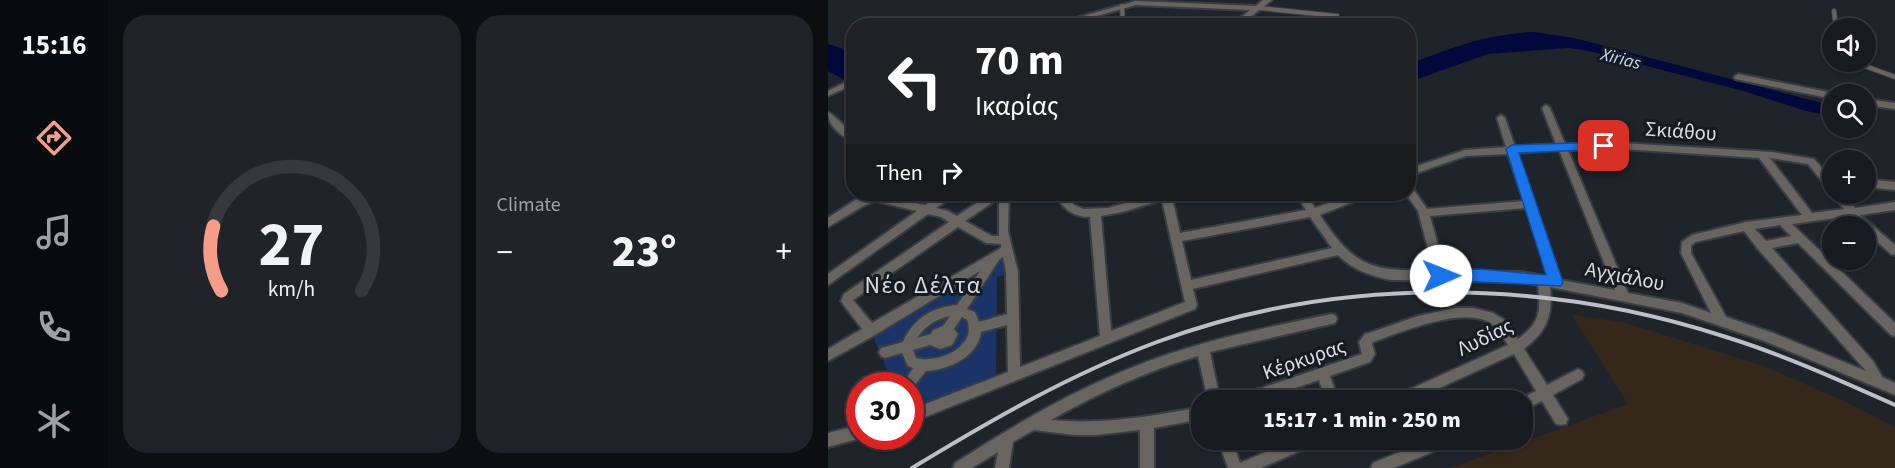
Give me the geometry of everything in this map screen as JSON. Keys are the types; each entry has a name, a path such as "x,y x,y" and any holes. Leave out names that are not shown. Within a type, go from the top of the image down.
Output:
{"street":[{"path":"1245,18 1268,0"},
{"path":"1079,18 1142,3 1259,8"},
{"path":"1738,77 1822,94"},
{"path":"828,95 846,85"},
{"path":"1876,103 1895,106"},
{"path":"1546,108 1623,296"},
{"path":"828,115 846,133"},
{"path":"1501,118 1556,282"},
{"name":"Σκιάθου","path":"1416,170 1461,153 1616,146 1811,161 1822,171"},
{"path":"1762,156 1810,218"},
{"path":"1876,184 1895,186"},
{"path":"828,223 861,201"},
{"path":"896,201 928,209 959,221 990,240 1006,245"},
{"path":"828,280 939,201"},
{"path":"871,331 848,301 848,297 987,201"},
{"path":"1003,201 1002,221 1012,272 1014,376"},
{"path":"1066,201 1074,211 1095,212 1139,201"},
{"path":"924,411 1192,303 1169,201"},
{"name":"Αγχιάλου","path":"1305,201 1340,250 1361,267 1380,273 1481,275 1543,280 1682,308 1721,320 1895,389"},
{"path":"1177,238 1313,213 1343,201"},
{"path":"1416,201 1424,213 1441,276"},
{"path":"1424,213 1530,204"},
{"path":"1845,204 1852,213 1895,251"},
{"path":"1721,320 1690,263 1686,247 1695,238 1746,226 1895,206"},
{"path":"1095,212 1106,337"},
{"path":"1783,222 1895,331"},
{"path":"1746,226 1869,365 1877,381"},
{"path":"1762,246 1798,239"},
{"path":"885,352 942,337 995,256 1006,245"},
{"path":"1189,285 1340,250"},
{"path":"830,351 871,331 995,256"},
{"name":"Λυδίας","path":"1422,390 1517,347 1537,333 1542,325 1546,304 1543,280"},
{"path":"915,304 926,320"},
{"path":"945,311 960,311 971,316 976,328 970,343 957,356 936,366 922,366 909,359 907,346 912,334 926,320 945,311"},
{"name":"Κέρκυρας","path":"1276,390 1366,358 1369,354 1365,342 1369,338 1455,313 1478,313 1492,317 1517,347"},
{"path":"976,328 1012,318"},
{"name":"Κέρκυρας","path":"960,468 1032,423 1137,373 1203,349 1331,319"},
{"path":"942,337 957,356"},
{"path":"1517,347 1561,419"},
{"path":"1203,349 1212,390"},
{"path":"918,372 922,366"},
{"path":"1323,375 1328,390"},
{"path":"1533,399 1578,375"},
{"path":"1032,423 1079,429 1191,415"},
{"path":"1147,468 1148,422"},
{"path":"828,440 846,436"},
{"path":"1002,468 1007,437"},
{"path":"1229,450 1235,468"},
{"path":"1245,468 1286,450"},
{"path":"1378,468 1420,450"}],"lane":[{"path":"1122,6 1123,18"},
{"path":"1259,8 1337,15"},
{"path":"1834,11 1835,18"},
{"path":"1876,70 1895,77"}],"shaded area":[{"path":"1002,257 1005,258 1004,275 997,277 996,375 1004,373 1004,376 924,408 924,372 888,372 873,336"},
{"path":"1571,314 1626,323 1764,366 1844,401 1895,427 1895,468 1450,468 1500,450 1533,450 1533,438 1628,404"}],"water":[{"name":"Xirias","path":"1533,32 1574,38 1822,103 1822,114 1747,92 1589,51 1568,48 1488,54 1416,80 1416,61 1455,47 1499,36"},
{"path":"828,44 846,50 846,80 828,71"}],"railway":[{"path":"912,468 1063,383 1157,342 1226,320 1296,305 1368,295 1441,292 1514,295 1586,303 1657,318 1726,337 1811,368 1895,405"}],"district":[{"name":"Νέο Δέλτα","path":"923,285"}],"route":[{"path":"1441,276 1523,277 1556,282 1512,149 1604,146"}]}
